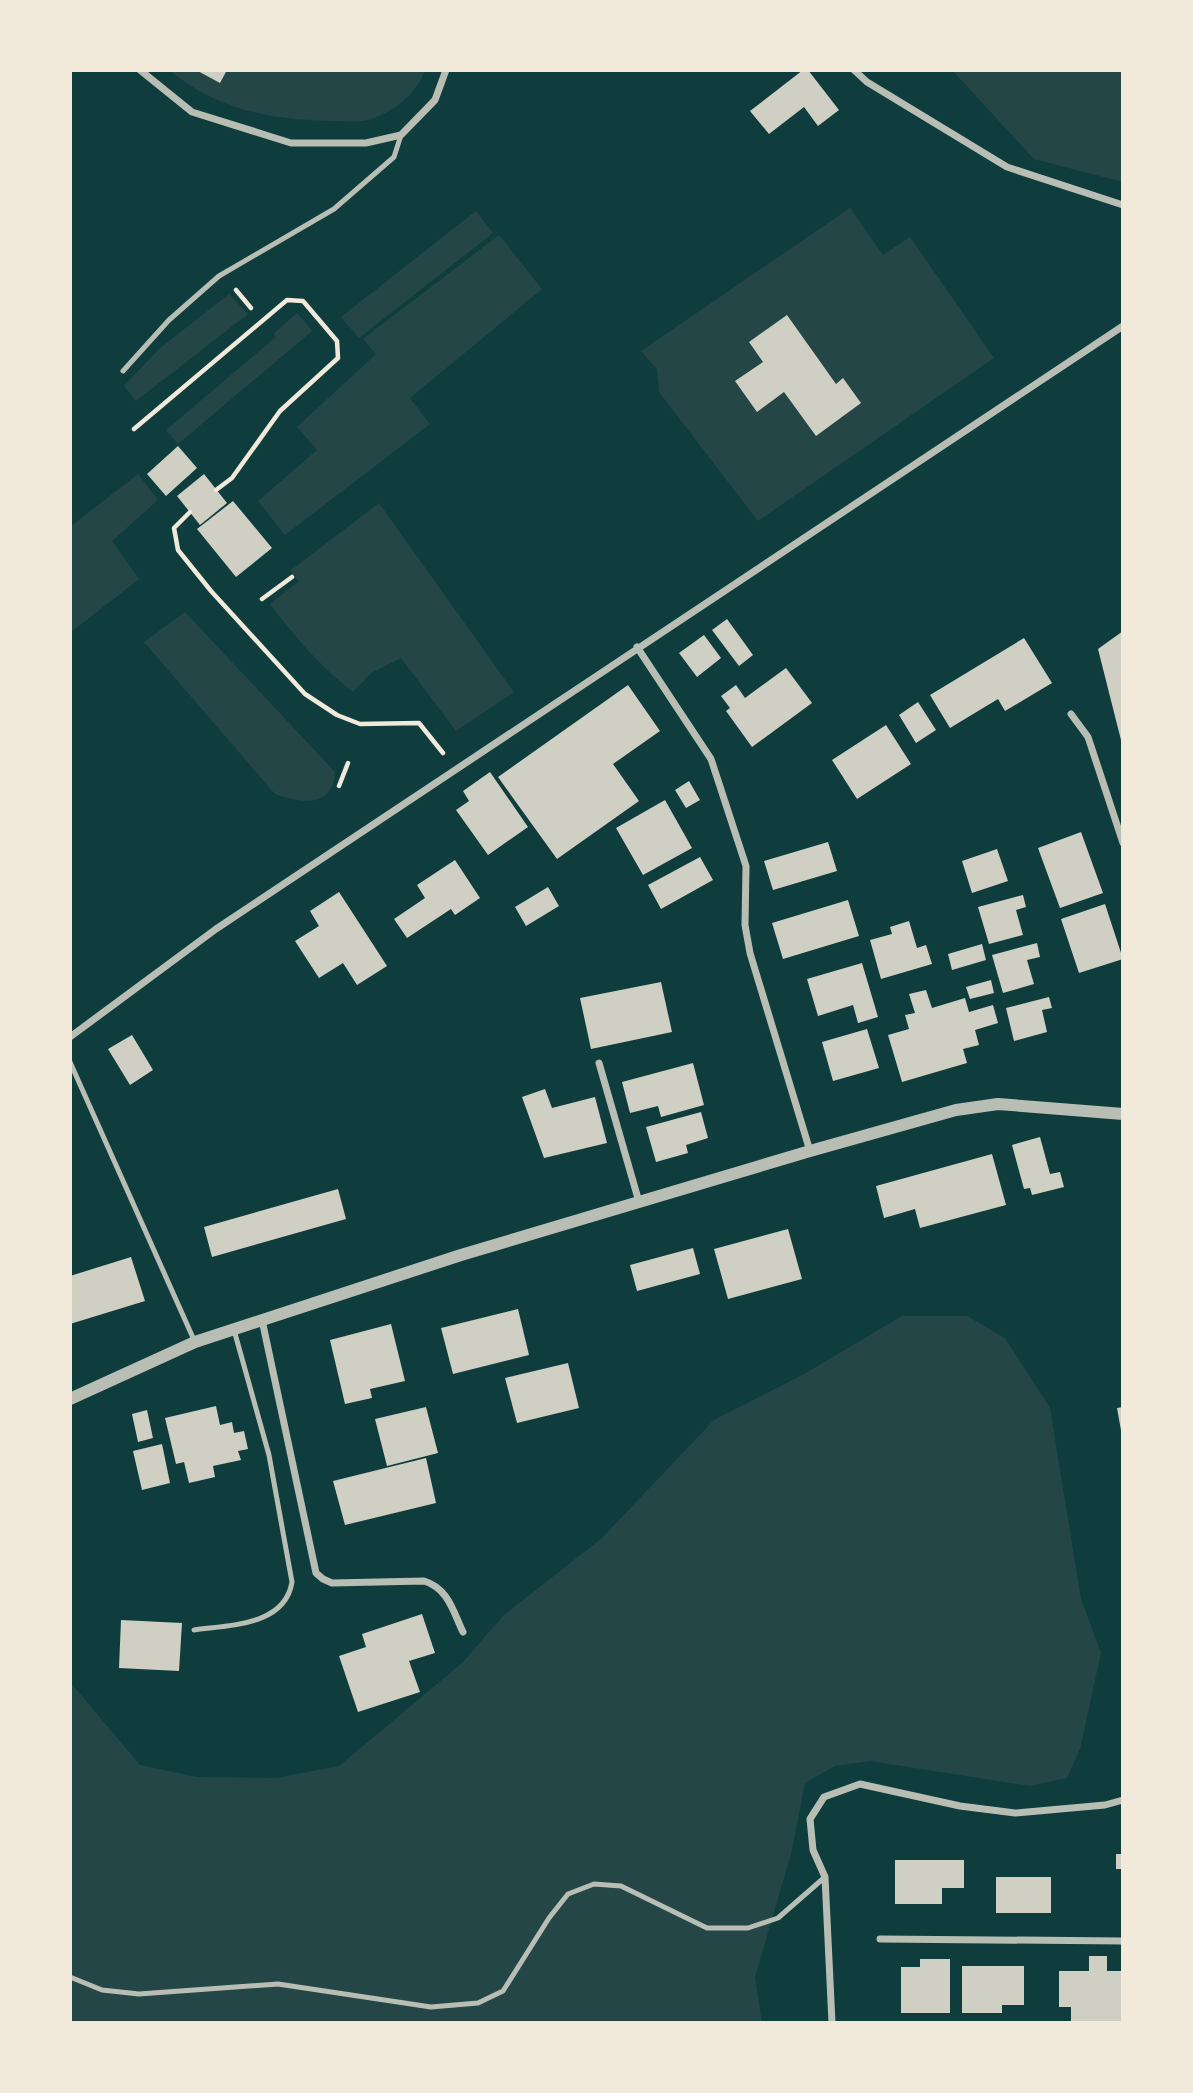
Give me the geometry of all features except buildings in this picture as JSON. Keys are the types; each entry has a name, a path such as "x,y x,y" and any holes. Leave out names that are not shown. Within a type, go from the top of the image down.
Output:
{"street":[{"path":"140,70 192,112 291,143 366,143 401,135 435,100 446,70"},
{"path":"854,70 867,82 1007,167 1123,205"},
{"path":"70,1037 216,929 1123,326"},
{"path":"638,647 711,759 732,820 746,866 745,925 750,953 810,1151"},
{"path":"1071,714 1088,737 1123,843"},
{"path":"599,1063 639,1202"},
{"path":"70,1399 195,1342 461,1255 956,1110 998,1104 1123,1114"},
{"path":"262,1320 316,1573 332,1583 424,1581 436,1585 445,1594 463,1632"},
{"path":"832,2023 824,1877 813,1850 810,1819 824,1797 860,1784 960,1806 1015,1813 1105,1805 1123,1800"},
{"path":"880,1939 1123,1941"}],"lane":[{"path":"123,370 169,320 219,276 334,209 394,157 401,135"},
{"path":"70,1062 195,1342"},
{"path":"194,1630 259,1620 278,1610 290,1595 292,1582 268,1455 234,1330"},
{"path":"70,1977 102,1990 139,1994 278,1984 431,2007 478,2003 503,1991 549,1917 568,1894 594,1884 621,1886 707,1928 748,1928 778,1917 824,1877"}],"path":[{"path":"236,290 251,308"},
{"path":"134,429 287,300 303,301 337,341 338,358 280,411 232,478 216,489"},
{"path":"190,512 174,528 178,550 211,591 305,694 337,715 360,724 419,723 456,769"},
{"path":"262,599 292,578"},
{"path":"340,786 348,763"}],"shaded area":[{"path":"169,70 425,70 411,94 397,106 371,119 353,122 286,118 239,108 204,93"},
{"path":"952,70 1123,70 1123,182 1034,159"},
{"path":"850,208 883,255 910,237 994,358 758,521 659,392 657,369 641,351"},
{"path":"476,211 493,233 359,338 341,317"},
{"path":"499,235 542,289 410,398 430,424 285,535 258,501 317,450 297,427 376,354 363,339"},
{"path":"229,294 248,314 136,401 124,386 160,348"},
{"path":"297,313 312,331 178,444 166,430 276,337 273,334"},
{"path":"138,474 158,500 112,541 139,579 70,633 70,527"},
{"path":"379,503 514,692 456,731 401,658 371,673 353,692 308,651 270,604 299,581 290,571"},
{"path":"185,612 335,772 333,784 322,798 304,801 275,794 144,642"},
{"path":"902,1316 967,1316 1005,1338 1050,1408 1081,1599 1101,1653 1080,1749 1067,1778 1030,1786 870,1761 835,1766 805,1783 791,1854 755,1977 762,2023 70,2023 70,1682 140,1765 197,1777 276,1778 339,1766 462,1663 504,1615 602,1538 714,1420 804,1374"}]}
